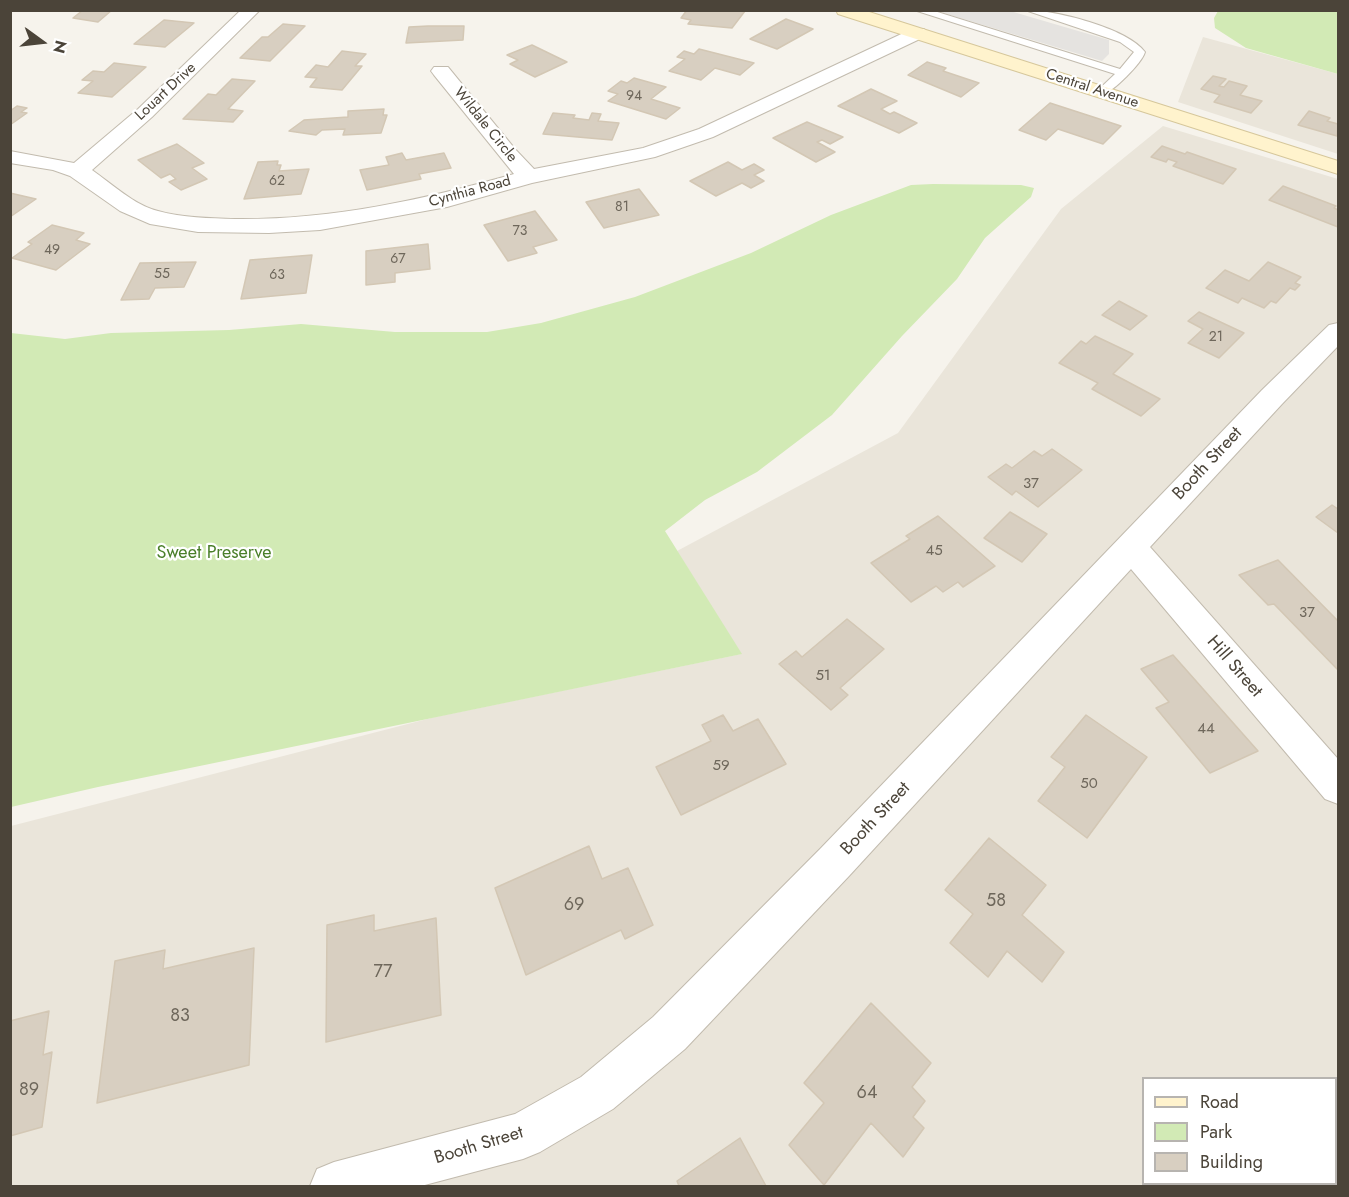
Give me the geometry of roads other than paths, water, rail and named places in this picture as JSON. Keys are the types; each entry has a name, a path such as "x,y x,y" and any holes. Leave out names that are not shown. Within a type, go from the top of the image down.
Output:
{"main road":[{"name":"Central Avenue","path":"844,10 1338,168"}],"street":[{"name":"Louart Drive","path":"78,171 145,113 252,10"},
{"name":"Cynthia Road","path":"10,157 56,164 78,171 128,206 150,217 198,225 269,226 320,223 447,200 529,177 648,153 706,133 918,33"},
{"name":"Wildale Circle","path":"441,71 507,154 529,177"},
{"name":"Booth Street","path":"334,1186 523,1135 597,1093 669,1033 835,862 1130,546 1338,331"},
{"name":"Hill Street","path":"1130,546 1338,786"}],"lane":[{"path":"919,10 1123,73"},
{"path":"1030,10 1134,44 1140,50 1140,56 1102,92"}],"park label":[{"name":"Sweet Preserve","path":"214,554"}]}
